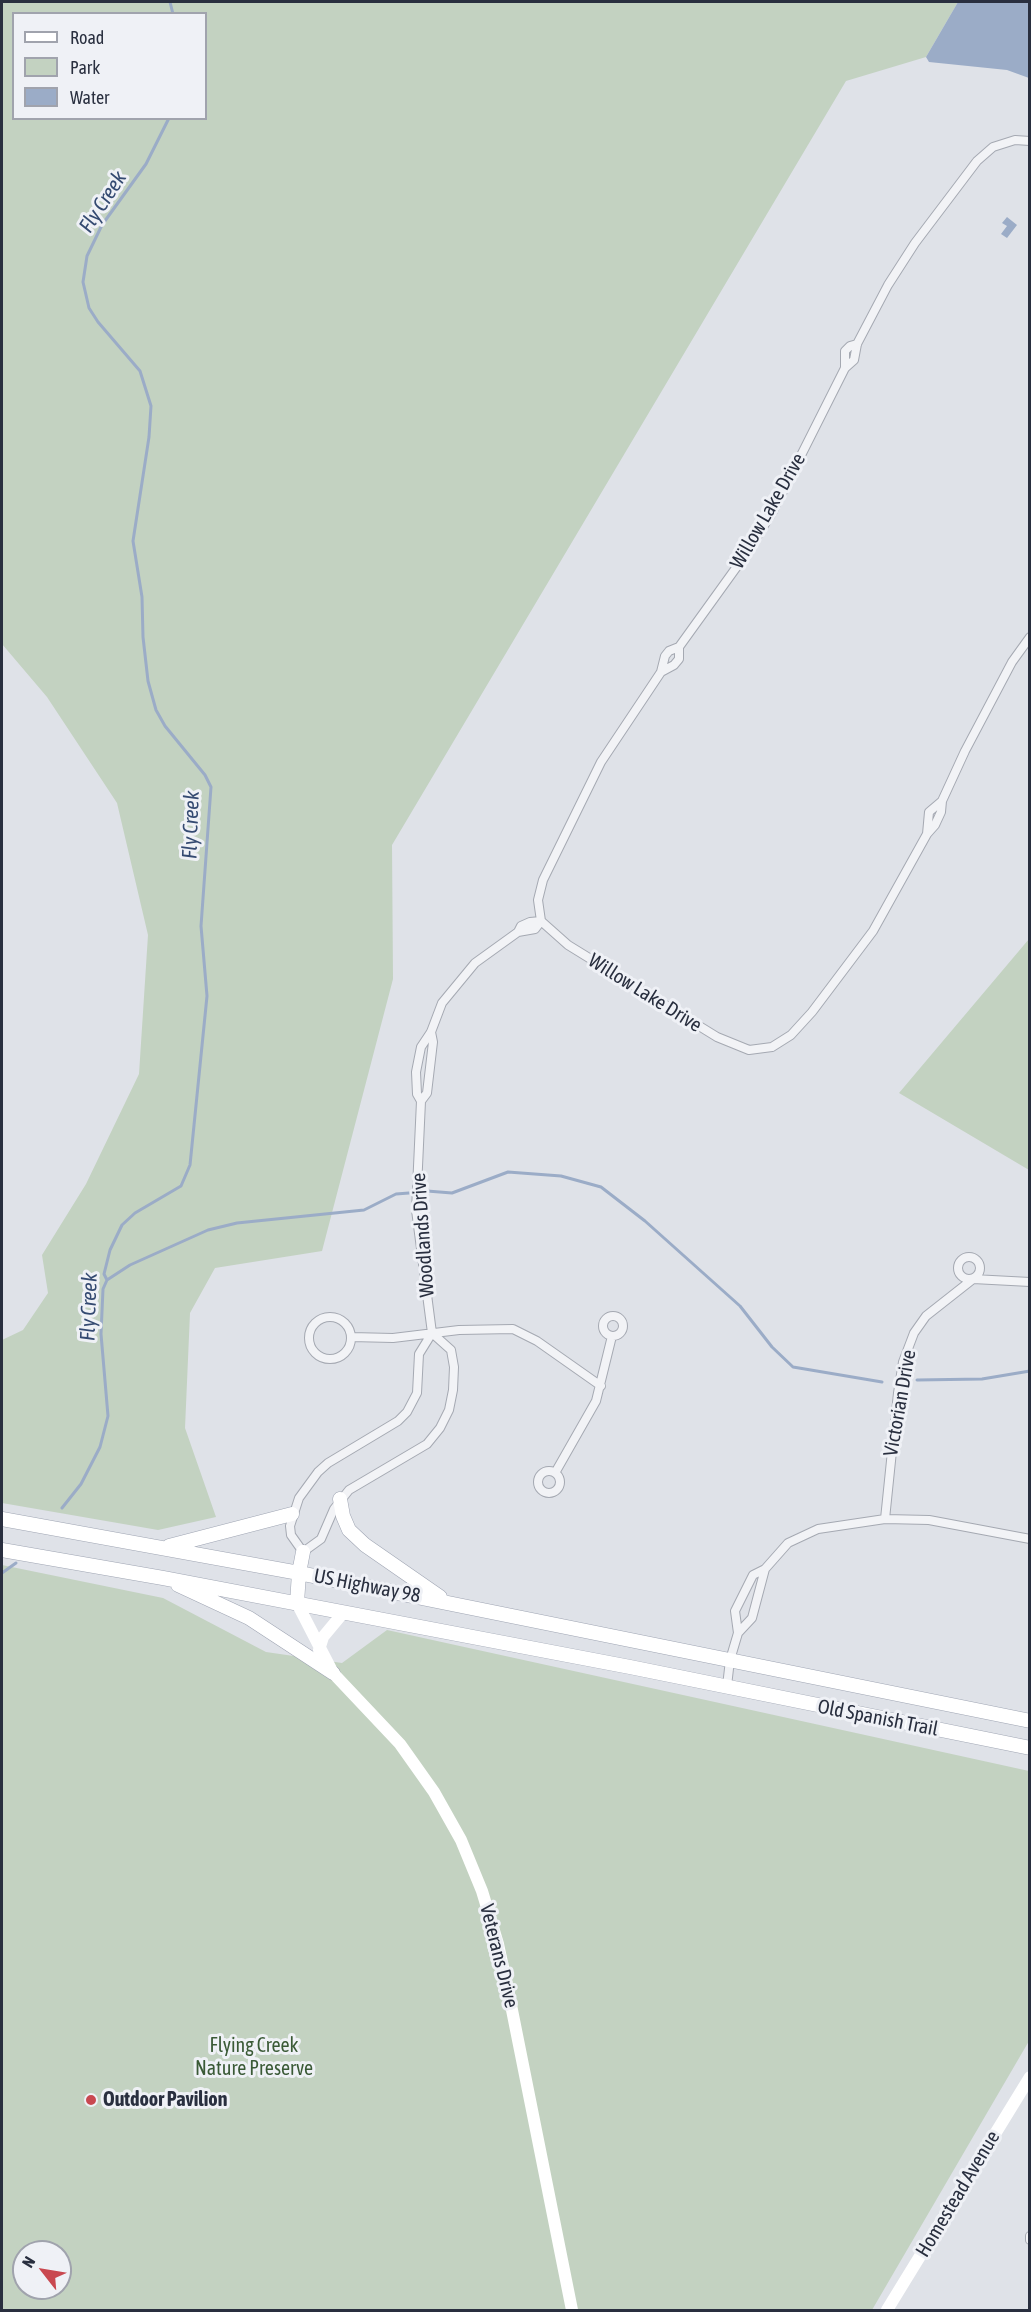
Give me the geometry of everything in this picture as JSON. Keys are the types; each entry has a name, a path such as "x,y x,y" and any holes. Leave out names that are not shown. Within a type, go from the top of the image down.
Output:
{"main road":[{"path":"340,1499 343,1516 349,1530 374,1552 450,1603"},
{"path":"162,1547 292,1514"},
{"name":"US Highway 98","path":"2,1519 299,1573 730,1660"},
{"name":"US Highway 98","path":"2,1550 297,1603 727,1686"},
{"path":"297,1603 303,1552"},
{"path":"163,1578 249,1618 333,1673"},
{"name":"Old Spanish Trail","path":"730,1660 1029,1721"},
{"name":"Old Spanish Trail","path":"727,1686 1029,1748"}],"street":[{"name":"Willow Lake Drive","path":"1029,141 1014,140 993,147 977,161 902,263 857,345 858,353 854,360 844,368 773,511 729,579 679,647 669,651 665,656 661,672 601,762 543,880 538,900 541,921 568,945 717,1037 749,1050 772,1047 791,1035 844,973 873,931 927,834 929,812 942,801 988,706 1029,637"},
{"name":"Willow Lake Drive","path":"661,672 674,665 679,659 679,647"},
{"name":"Woodlands Drive","path":"432,1333 416,1210 421,1101 417,1094 417,1058 431,1032 442,1003 474,963 518,932 521,926 530,921 541,921"},
{"name":"Woodlands Drive","path":"421,1101 427,1093 434,1042 431,1032"},
{"name":"Victorian Drive","path":"885,1519 898,1393 903,1362 914,1333 926,1316 973,1279 1029,1282"},
{"path":"327,1317 341,1320 350,1330 351,1337 347,1350 342,1355 330,1359 312,1349 309,1336 315,1323 327,1317"},
{"path":"351,1337 393,1338 493,1328 520,1332 601,1386"},
{"path":"432,1333 451,1350 454,1367 449,1410 440,1428 427,1444 349,1490 340,1499 321,1539 303,1552 291,1535 292,1514 299,1498 318,1472 399,1421 407,1412 417,1393 418,1354 432,1333"},
{"path":"555,1473 596,1401 612,1336"},
{"path":"738,1633 735,1617 739,1600 753,1575 765,1569 788,1543 818,1529 885,1519 929,1520 1029,1539"},
{"path":"727,1686 730,1660 738,1633 752,1618 765,1569"},
{"name":"Veterans Drive","path":"297,1603 319,1650 333,1673 400,1744 434,1792 461,1840 482,1891 505,1974 572,2310"},
{"path":"319,1650 323,1637 343,1613"},
{"name":"Homestead Avenue","path":"887,2310 1029,2077"}],"green space":[{"path":"2,2 958,2 926,57 846,81 392,845 393,979 322,1251 215,1268 190,1313 185,1428 216,1517 158,1530 2,1503 2,1340 23,1330 48,1293 42,1255 86,1184 139,1074 148,935 117,803 47,697 2,644"},
{"path":"1029,939 1029,1170 899,1093"},
{"name":"Flying Creek Nature Preserve","path":"2,1565 163,1598 266,1652 342,1663 387,1630 1029,1771 1029,2041 872,2310 2,2310"}],"water":[{"path":"958,2 1029,2 1029,78 1007,70 929,62 926,57"},
{"path":"1007,217 1017,225 1007,238 1001,234 1007,226 1002,223"}],"waterway":[{"name":"Fly Creek","path":"170,2 172,12"},
{"name":"Fly Creek","path":"62,1508 81,1484 100,1447 108,1416 101,1334 103,1289 107,1280 104,1274 110,1250 122,1225 135,1213 181,1186 190,1165 207,996 201,926 211,787 205,775 165,726 156,710 148,681 143,637 142,597 133,541 149,437 151,406 140,371 98,322 89,308 83,282 87,256 102,225 146,164 168,120"},
{"path":"427,1191 452,1193 508,1172 561,1176 601,1187 645,1221 740,1306 772,1347 793,1367 882,1382"},
{"path":"107,1280 130,1265 208,1230 237,1223 364,1210 396,1194 409,1193"},
{"path":"917,1380 982,1379 1030,1371"},
{"name":"Fly Creek","path":"2,1573 16,1563"}],"place":[{"name":"Outdoor Pavilion","path":"91,2100"}]}
